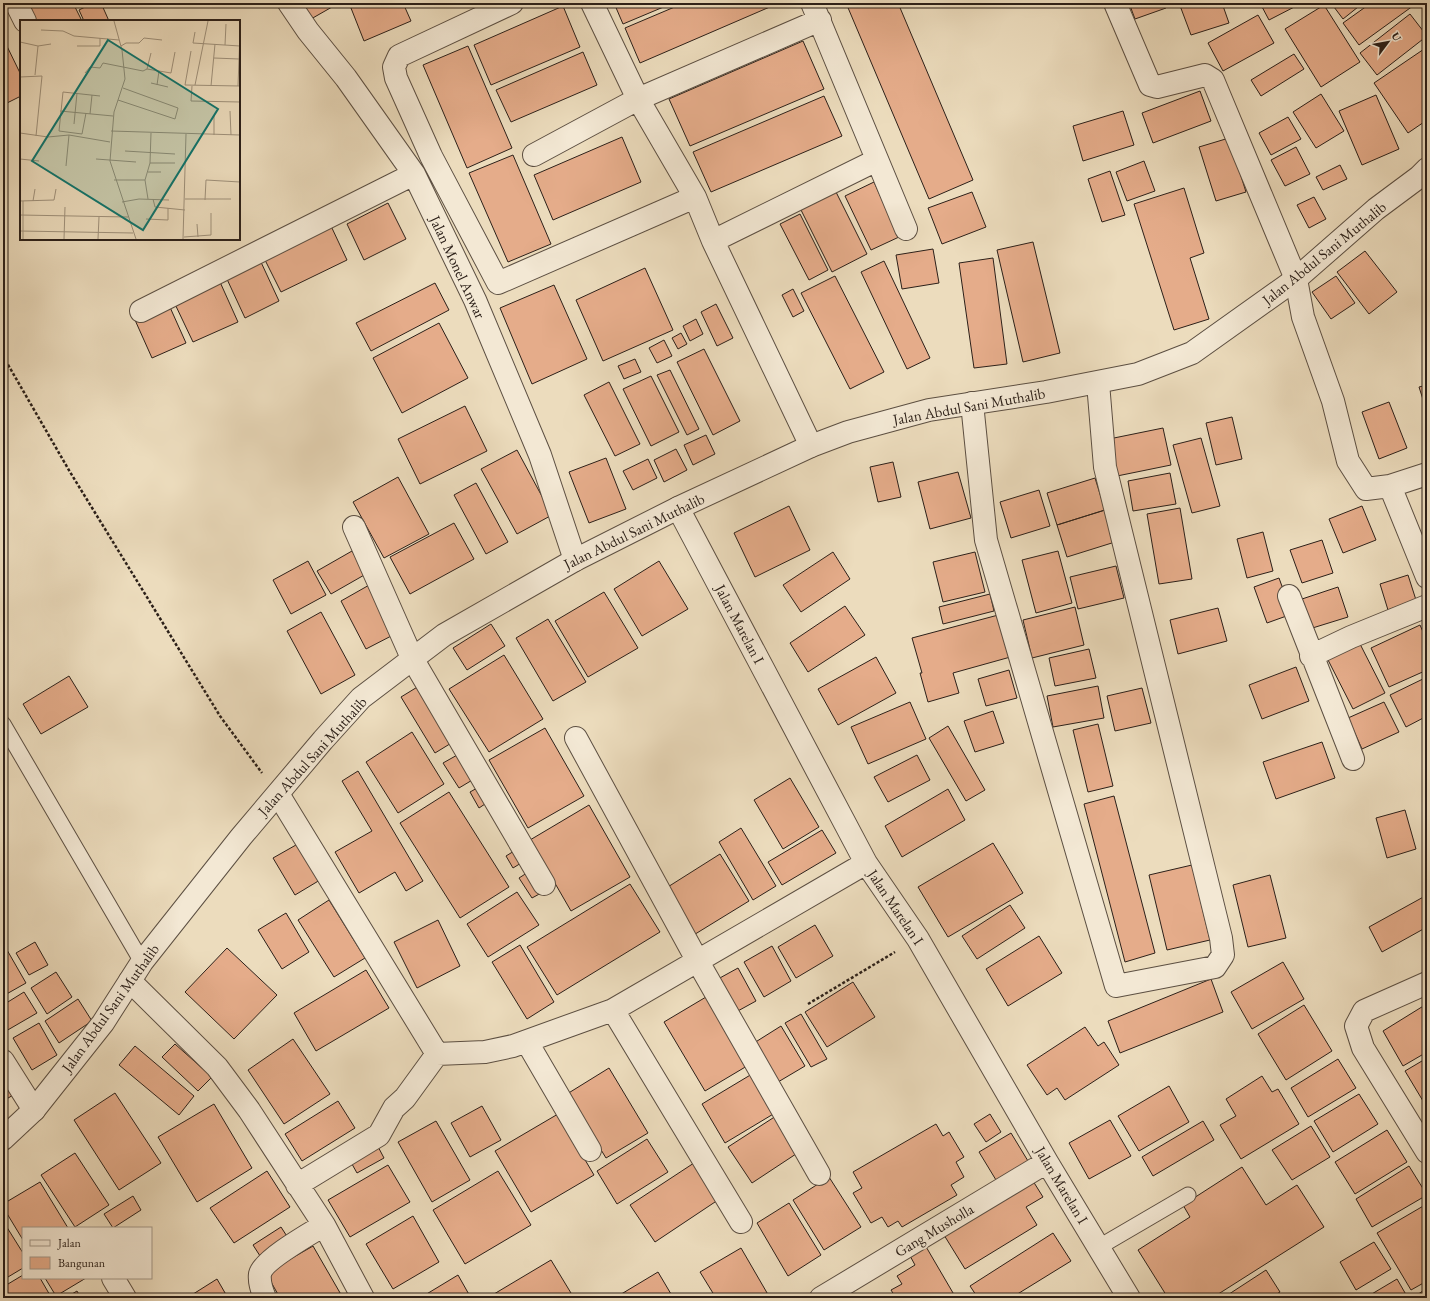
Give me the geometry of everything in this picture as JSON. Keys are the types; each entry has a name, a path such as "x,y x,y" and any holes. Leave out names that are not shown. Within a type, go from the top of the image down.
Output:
{"street":[{"path":"16,3 24,20"},
{"name":"Jalan Monel Anwar","path":"289,3 308,31 346,78 414,174 475,300 540,455 575,560"},
{"path":"512,3 399,56 394,67 396,78 431,156 498,283 695,197"},
{"path":"592,3 638,99 695,197 712,241 811,446"},
{"path":"1115,3 1150,85 1157,87 1205,75 1213,80 1296,279 1303,317 1323,369 1348,461 1366,489 1390,486 1427,474"},
{"path":"534,155 638,99 816,12 876,160 906,229"},
{"path":"712,241 876,160"},
{"name":"Jalan Abdul Sani Muthalib","path":"3,1139 34,1110 102,1023 142,962 236,843 361,698 444,635 575,560 678,508 811,446 848,432 929,410 1098,383 1138,374 1192,353 1296,279 1376,209 1419,177 1427,169"},
{"path":"141,311 414,174"},
{"path":"972,403 986,540 1116,986 1215,967 1223,955 1221,938 1105,468 1098,383"},
{"path":"1390,486 1427,577"},
{"name":"Jalan Marelan I","path":"678,508 866,862 918,939 1047,1162 1129,1298"},
{"path":"354,527 412,658 544,884"},
{"path":"1289,596 1311,656 1353,759"},
{"path":"1311,656 1351,637 1427,606"},
{"path":"576,738 697,960 818,1174"},
{"path":"278,794 436,1054"},
{"path":"436,1054 485,1052 527,1042 542,1035 613,1010 866,862"},
{"path":"130,980 217,1067 249,1110 324,1225 363,1298"},
{"path":"1427,983 1364,1011 1356,1026 1363,1048 1427,1152"},
{"path":"613,1010 741,1222"},
{"path":"527,1042 590,1150"},
{"path":"297,1185 379,1135 394,1108 404,1098 436,1054"},
{"path":"3,1061 34,1110"},
{"name":"Gang Musholla","path":"821,1298 1047,1162"},
{"path":"265,1298 260,1284 260,1273 266,1264 296,1242 324,1225"},
{"path":"114,1279 125,1298"}],"lane":[{"path":"3,724 142,962"},
{"path":"1099,1247 1188,1196"}],"path":[{"path":"3,356 70,472 220,716 278,794"},
{"path":"808,1004 918,939"}],"building":[{"path":"30,3 73,3 82,20 28,20 22,7"},
{"path":"93,3 101,3 109,20 84,20 79,10"},
{"path":"302,3 339,3 311,19"},
{"path":"349,3 403,3 411,21 364,41"},
{"path":"451,3 462,3 453,7"},
{"path":"614,3 673,3 623,24"},
{"path":"684,3 779,3 640,63 625,28"},
{"path":"846,3 898,3 973,180 929,199"},
{"path":"1129,3 1164,3 1166,8 1135,19"},
{"path":"1179,3 1222,3 1229,23 1191,35"},
{"path":"1260,3 1302,3 1269,20"},
{"path":"1331,3 1363,3 1343,19"},
{"path":"1371,3 1417,3 1359,45 1343,23"},
{"path":"1324,5 1360,62 1321,87 1285,29"},
{"path":"563,6 580,47 491,85 474,45"},
{"path":"1410,14 1427,36 1377,75 1360,53"},
{"path":"1258,15 1274,43 1223,71 1208,43"},
{"path":"3,38 20,73 20,96 3,105"},
{"path":"803,41 824,89 690,146 669,99"},
{"path":"468,46 512,148 467,168 423,65"},
{"path":"1427,47 1427,120 1408,133 1374,83"},
{"path":"583,52 597,85 511,122 496,90"},
{"path":"1294,54 1304,69 1261,96 1251,80"},
{"path":"1200,91 1211,121 1153,143 1142,113"},
{"path":"1321,94 1344,131 1316,148 1293,112"},
{"path":"1376,95 1399,149 1362,165 1339,111"},
{"path":"824,96 842,136 711,192 693,152"},
{"path":"1123,111 1134,145 1083,161 1073,126"},
{"path":"1288,117 1301,139 1271,155 1259,133"},
{"path":"622,137 641,182 553,220 534,175"},
{"path":"1229,138 1246,192 1216,201 1199,147"},
{"path":"1296,147 1310,174 1285,186 1271,160"},
{"path":"513,155 551,244 508,262 469,173"},
{"path":"1144,161 1155,191 1127,201 1116,172"},
{"path":"1340,165 1347,179 1323,190 1316,177"},
{"path":"1110,171 1125,215 1102,222 1088,179"},
{"path":"874,182 899,237 871,250 845,196"},
{"path":"833,186 867,254 832,272 798,204"},
{"path":"1184,188 1204,253 1190,258 1209,319 1174,330 1134,204"},
{"path":"972,192 986,227 942,244 928,208"},
{"path":"1314,197 1326,219 1309,228 1297,205"},
{"path":"388,203 406,239 364,260 347,224"},
{"path":"800,214 828,270 809,280 780,224"},
{"path":"331,226 347,260 281,292 264,258"},
{"path":"1033,242 1060,353 1023,362 997,250"},
{"path":"933,249 939,283 902,289 896,255"},
{"path":"1365,251 1397,292 1369,314 1337,272"},
{"path":"993,258 1007,364 974,368 959,263"},
{"path":"260,260 279,301 245,318 226,277"},
{"path":"884,261 930,358 907,369 861,272"},
{"path":"645,268 673,330 603,361 576,300"},
{"path":"835,276 884,372 850,389 801,293"},
{"path":"1336,276 1355,303 1331,319 1312,292"},
{"path":"220,282 238,322 193,342 174,302"},
{"path":"435,283 449,310 371,351 356,323"},
{"path":"554,285 587,359 532,384 500,308"},
{"path":"793,289 804,311 793,317 782,295"},
{"path":"716,304 733,338 717,346 701,312"},
{"path":"169,305 186,343 152,358 135,320"},
{"path":"696,319 703,334 690,341 683,326"},
{"path":"439,323 468,378 402,413 373,358"},
{"path":"681,333 687,344 678,349 672,338"},
{"path":"664,340 672,356 657,363 649,348"},
{"path":"704,349 740,421 713,435 677,362"},
{"path":"635,359 641,372 624,379 618,366"},
{"path":"670,370 699,429 687,435 657,375"},
{"path":"651,376 679,432 651,446 623,389"},
{"path":"609,382 640,444 615,456 584,395"},
{"path":"1427,385 1427,412 1419,387"},
{"path":"1389,402 1407,448 1379,459 1362,412"},
{"path":"465,406 487,451 420,484 398,439"},
{"path":"1232,417 1242,459 1216,465 1206,423"},
{"path":"1163,428 1171,465 1117,476 1109,439"},
{"path":"706,435 715,454 693,465 684,445"},
{"path":"1201,438 1220,506 1192,513 1173,445"},
{"path":"676,449 687,470 664,482 654,460"},
{"path":"517,450 552,515 517,534 481,469"},
{"path":"606,458 626,509 589,523 569,472"},
{"path":"648,459 657,478 633,490 623,471"},
{"path":"893,462 901,497 878,502 870,467"},
{"path":"958,472 971,518 930,529 918,482"},
{"path":"1170,473 1176,504 1133,511 1128,481"},
{"path":"398,477 429,534 384,558 353,502"},
{"path":"1095,478 1105,510 1057,525 1047,493"},
{"path":"476,483 508,542 486,554 454,495"},
{"path":"1039,490 1050,526 1011,538 1000,502"},
{"path":"789,506 810,550 755,577 734,533"},
{"path":"1362,506 1376,540 1343,553 1329,519"},
{"path":"1180,508 1192,579 1159,584 1147,514"},
{"path":"1105,510 1115,542 1067,557 1057,525"},
{"path":"454,523 474,559 410,594 390,557"},
{"path":"1263,532 1273,571 1247,578 1237,539"},
{"path":"1322,540 1333,573 1302,583 1290,550"},
{"path":"352,551 366,574 331,594 317,571"},
{"path":"1058,551 1072,603 1036,613 1022,560"},
{"path":"833,552 850,579 801,612 783,585"},
{"path":"975,552 985,592 943,602 933,562"},
{"path":"308,561 326,595 291,614 273,580"},
{"path":"659,561 688,609 642,636 614,589"},
{"path":"1116,566 1124,598 1078,609 1070,577"},
{"path":"1408,575 1416,600 1388,610 1380,584"},
{"path":"1279,578 1292,614 1267,623 1254,587"},
{"path":"371,584 397,633 366,649 341,601"},
{"path":"1338,587 1348,617 1306,630 1296,601"},
{"path":"604,592 638,648 588,677 555,621"},
{"path":"990,594 994,611 943,624 939,607"},
{"path":"845,606 865,635 808,672 790,643"},
{"path":"1075,607 1084,645 1032,658 1023,620"},
{"path":"1218,608 1227,641 1178,654 1170,620"},
{"path":"321,612 355,675 321,694 287,631"},
{"path":"1002,614 1014,656 953,673 959,693 928,702 920,673 922,673 912,638"},
{"path":"548,619 586,682 553,701 516,638"},
{"path":"491,624 505,646 467,670 453,648"},
{"path":"1420,625 1427,641 1427,670 1389,687 1371,648"},
{"path":"1359,642 1385,693 1353,709 1327,658"},
{"path":"1089,649 1096,678 1055,686 1049,658"},
{"path":"504,655 543,719 489,752 449,689"},
{"path":"876,657 896,693 838,725 818,689"},
{"path":"1296,667 1309,701 1262,719 1249,685"},
{"path":"1009,670 1017,698 986,706 978,679"},
{"path":"69,676 88,707 41,734 23,704"},
{"path":"1427,677 1427,716 1406,727 1390,695"},
{"path":"419,686 453,742 435,753 401,697"},
{"path":"1098,686 1104,718 1053,727 1047,696"},
{"path":"1142,688 1151,723 1115,731 1107,696"},
{"path":"910,702 926,739 868,764 851,727"},
{"path":"1384,702 1399,732 1362,749 1348,718"},
{"path":"993,711 1004,743 975,752 964,721"},
{"path":"1098,724 1113,786 1088,792 1073,730"},
{"path":"948,726 985,790 966,801 929,738"},
{"path":"545,728 584,796 528,828 489,760"},
{"path":"412,732 444,784 398,813 366,762"},
{"path":"1427,733 1427,746 1423,734"},
{"path":"1322,742 1335,778 1276,799 1263,762"},
{"path":"459,754 474,779 459,788 443,763"},
{"path":"917,755 930,780 888,802 874,777"},
{"path":"358,771 423,881 406,891 395,872 359,893 335,852 372,831 342,781"},
{"path":"790,778 819,827 783,849 754,800"},
{"path":"479,787 488,802 479,808 470,792"},
{"path":"948,789 965,820 902,857 885,826"},
{"path":"449,792 509,887 460,918 400,823"},
{"path":"1114,796 1155,953 1125,962 1084,804"},
{"path":"589,805 630,877 571,911 530,840"},
{"path":"1405,810 1416,849 1387,858 1376,818"},
{"path":"741,828 776,886 753,900 719,842"},
{"path":"822,830 836,853 782,885 768,862"},
{"path":"303,841 325,877 295,895 273,858"},
{"path":"993,843 1023,893 948,937 918,887"},
{"path":"519,848 526,860 513,868 506,856"},
{"path":"720,854 749,901 692,936 663,890"},
{"path":"1192,865 1210,940 1167,950 1149,875"},
{"path":"530,871 543,892 532,898 519,878"},
{"path":"1270,875 1286,938 1248,947 1233,885"},
{"path":"630,884 660,932 557,995 527,947"},
{"path":"517,892 539,925 488,957 467,924"},
{"path":"1427,895 1427,927 1382,952 1369,927"},
{"path":"329,900 365,958 334,977 298,920"},
{"path":"1010,905 1025,928 977,959 962,936"},
{"path":"286,913 309,952 282,969 258,930"},
{"path":"438,920 460,966 417,988 394,942"},
{"path":"815,925 833,956 796,978 778,947"},
{"path":"1039,936 1062,973 1008,1006 986,969"},
{"path":"35,942 48,965 29,975 16,953"},
{"path":"3,943 26,983 3,996"},
{"path":"520,945 554,1002 527,1019 492,962"},
{"path":"772,946 791,981 764,997 744,962"},
{"path":"227,948 277,995 234,1039 185,992"},
{"path":"1283,962 1304,999 1252,1029 1231,992"},
{"path":"738,968 756,1001 736,1012 718,979"},
{"path":"366,970 389,1008 316,1051 294,1013"},
{"path":"56,972 72,997 47,1014 31,988"},
{"path":"1211,979 1223,1012 1120,1053 1108,1021"},
{"path":"853,982 875,1017 827,1047 805,1012"},
{"path":"24,992 37,1013 6,1031 3,1025 3,1005"},
{"path":"706,997 747,1066 705,1091 664,1022"},
{"path":"78,999 92,1021 59,1043 45,1021"},
{"path":"1304,1005 1332,1051 1286,1080 1258,1034"},
{"path":"1425,1005 1427,1008 1427,1052 1403,1066 1383,1031"},
{"path":"801,1014 827,1059 811,1067 785,1023"},
{"path":"39,1023 57,1055 32,1070 13,1038"},
{"path":"781,1026 805,1066 778,1082 754,1043"},
{"path":"1085,1027 1098,1046 1104,1042 1119,1065 1065,1100 1057,1088 1047,1095 1027,1065"},
{"path":"293,1039 330,1094 284,1124 248,1070"},
{"path":"175,1044 212,1077 198,1091 162,1057"},
{"path":"135,1046 194,1096 179,1115 119,1065"},
{"path":"1427,1058 1427,1098 1423,1101 1405,1071"},
{"path":"1338,1059 1356,1088 1308,1117 1291,1088"},
{"path":"609,1068 648,1133 606,1158 567,1094"},
{"path":"752,1074 775,1113 725,1143 702,1104"},
{"path":"3,1076 15,1094 3,1101"},
{"path":"1262,1076 1272,1092 1278,1089 1299,1124 1241,1159 1220,1125 1236,1116 1226,1099"},
{"path":"1169,1086 1189,1122 1139,1151 1118,1116"},
{"path":"115,1093 161,1163 119,1190 74,1120"},
{"path":"1359,1094 1378,1124 1333,1152 1314,1121"},
{"path":"338,1101 355,1128 302,1161 285,1134"},
{"path":"214,1104 252,1168 197,1202 158,1137"},
{"path":"482,1106 501,1140 470,1157 451,1123"},
{"path":"558,1114 594,1175 531,1212 495,1151"},
{"path":"990,1114 1001,1132 986,1142 974,1124"},
{"path":"776,1116 799,1152 752,1183 728,1147"},
{"path":"1110,1120 1131,1156 1089,1179 1069,1143"},
{"path":"436,1121 470,1180 432,1202 398,1142"},
{"path":"1203,1121 1214,1140 1153,1176 1142,1157"},
{"path":"936,1124 943,1136 949,1132 964,1157 956,1162 964,1177 951,1185 957,1195 902,1227 898,1221 888,1227 882,1217 871,1223 853,1193 862,1188 853,1172"},
{"path":"1311,1126 1330,1157 1292,1180 1272,1150"},
{"path":"1387,1130 1407,1162 1355,1194 1335,1162"},
{"path":"1011,1133 1028,1161 996,1180 979,1152"},
{"path":"647,1139 668,1172 617,1204 597,1171"},
{"path":"375,1141 384,1158 357,1173 348,1157"},
{"path":"75,1153 109,1205 75,1227 41,1175"},
{"path":"697,1161 721,1198 655,1242 630,1205"},
{"path":"388,1165 410,1202 350,1237 328,1200"},
{"path":"1409,1166 1427,1195 1372,1227 1356,1199"},
{"path":"1242,1167 1266,1205 1297,1185 1324,1227 1212,1298 1168,1298 1138,1250 1190,1217 1183,1205"},
{"path":"267,1171 290,1207 234,1243 210,1208"},
{"path":"498,1171 531,1225 465,1264 433,1210"},
{"path":"829,1177 861,1227 824,1250 793,1200"},
{"path":"1033,1181 1043,1197 1026,1207 1037,1225 965,1269 944,1235"},
{"path":"40,1182 67,1227 22,1227 22,1238 3,1207 3,1204"},
{"path":"133,1196 141,1210 115,1227 112,1227 104,1214"},
{"path":"789,1203 821,1255 788,1276 757,1223"},
{"path":"1425,1205 1427,1208 1427,1281 1411,1290 1377,1233"},
{"path":"413,1216 439,1262 393,1289 366,1244"},
{"path":"3,1221 22,1251 22,1269 3,1280"},
{"path":"281,1227 290,1241 262,1259 253,1245"},
{"path":"1053,1233 1071,1261 1011,1298 978,1298 970,1286"},
{"path":"1374,1242 1391,1269 1356,1290 1340,1262"},
{"path":"925,1245 956,1298 896,1298 891,1290 902,1284 897,1276 915,1265 909,1254"},
{"path":"313,1246 343,1298 280,1298 266,1273"},
{"path":"741,1248 770,1298 716,1298 700,1272"},
{"path":"551,1260 574,1298 496,1298 494,1294"},
{"path":"1266,1270 1280,1292 1270,1298 1223,1298"},
{"path":"658,1272 671,1294 666,1298 619,1298 618,1296"},
{"path":"458,1275 471,1298 420,1298"},
{"path":"22,1276 22,1279 41,1279 51,1297 3,1298 3,1287"},
{"path":"46,1279 84,1279 56,1296"},
{"path":"217,1279 228,1298 191,1298 190,1296"},
{"path":"1397,1279 1408,1298 1365,1298"},
{"path":"1427,1288 1427,1298 1414,1298 1414,1297"},
{"path":"77,1291 81,1298 65,1298"}]}
